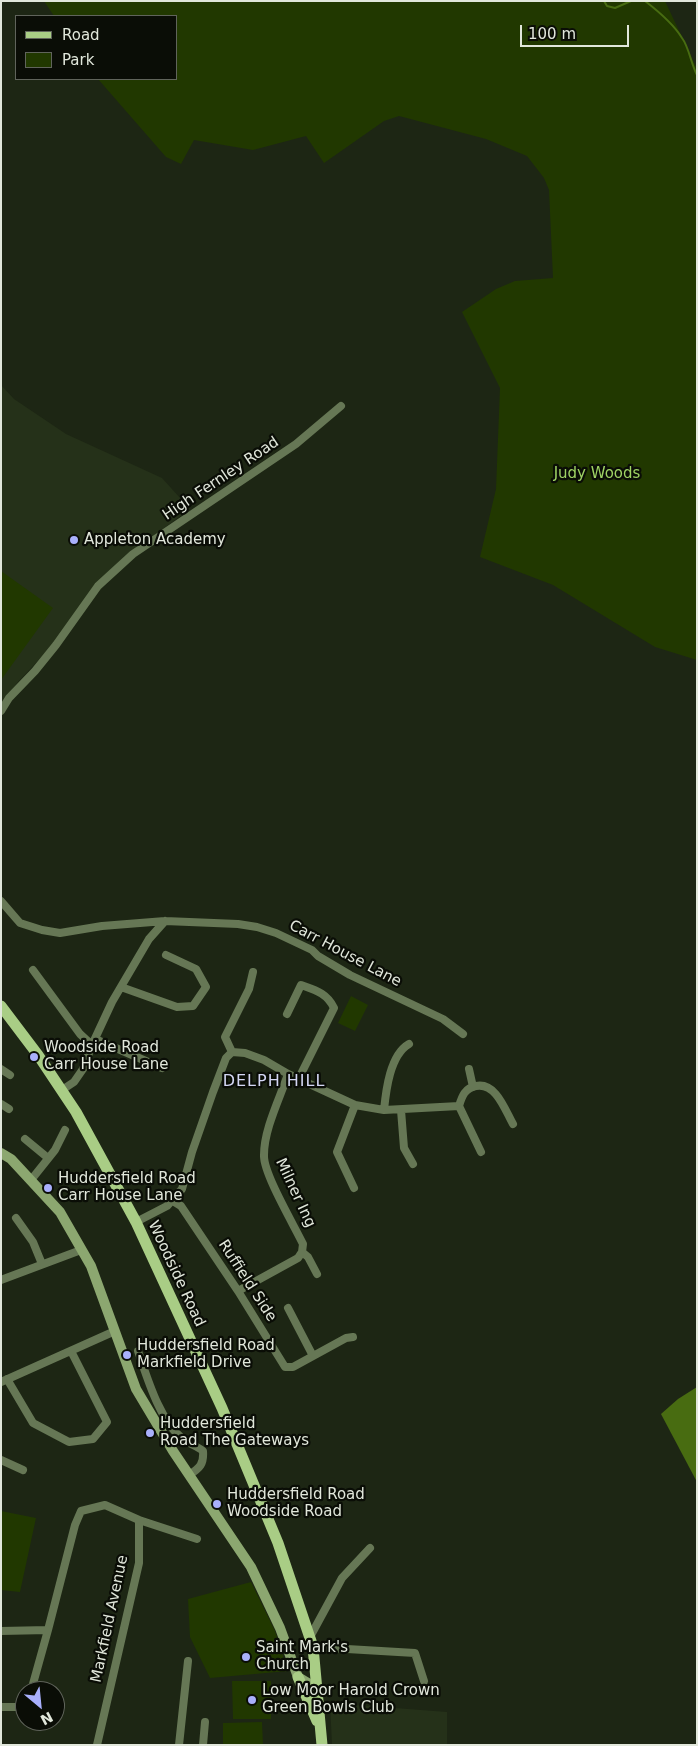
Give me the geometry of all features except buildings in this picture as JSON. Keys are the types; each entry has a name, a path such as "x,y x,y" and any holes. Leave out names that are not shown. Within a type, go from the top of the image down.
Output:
{"main road":[{"name":"Woodside Road","path":"1,1006 76,1112 136,1222 230,1426 278,1542 312,1642 322,1745"},
{"path":"1,1153 11,1159 60,1212 91,1266 136,1389 189,1475 251,1567 280,1628 321,1732"},
{"path":"298,1677 318,1689"}],"street":[{"name":"High Fernley Road","path":"1,711 9,698 52,650 98,586 133,554 296,444 341,406"},
{"name":"Carr House Lane","path":"1,901 20,923 60,933 102,926 165,921 238,924 257,927 276,933 312,950 318,956 350,975 443,1019 463,1034"},
{"path":"62,1090 74,1082 83,1069 93,1042 112,1002 150,939 165,921"},
{"path":"121,987 177,1007 193,1006 206,987 196,969 166,956"},
{"path":"33,970 80,1034 93,1042 162,1068"},
{"path":"232,1052 225,1037 249,989 253,972"},
{"path":"287,1014 301,985 320,991 331,1001 334,1008 299,1078"},
{"path":"384,1110 389,1080 398,1053 409,1044"},
{"path":"136,1222 160,1211 173,1201 182,1189 195,1143 226,1058 232,1052 245,1053 264,1060 288,1074 355,1105 384,1110 459,1106"},
{"path":"469,1069 473,1087"},
{"path":"1,1070 10,1074"},
{"name":"Milner Ing","path":"238,1290 298,1258 302,1252 303,1244 268,1172 264,1156 272,1120 288,1074"},
{"path":"481,1152 459,1106 463,1094 473,1087 483,1086 490,1088 495,1092 513,1124"},
{"path":"1,1104 9,1109"},
{"path":"354,1188 337,1152 355,1105"},
{"path":"401,1110 404,1148 413,1164"},
{"path":"31,1180 55,1150 65,1130"},
{"path":"25,1139 48,1158"},
{"name":"Ruffield Side","path":"173,1201 181,1206 238,1290 285,1367 293,1367 346,1338 353,1337"},
{"path":"16,1218 34,1242 42,1264"},
{"path":"1,1280 81,1250"},
{"path":"302,1252 308,1257 317,1274"},
{"path":"288,1308 313,1356"},
{"path":"71,1351 107,1422 93,1439 69,1442 33,1423 4,1380 115,1331"},
{"path":"138,1351 154,1396 168,1421 182,1439 196,1445 203,1451 204,1461 200,1468 189,1475"},
{"path":"1,1460 23,1470"},
{"path":"35,1681 75,1525 81,1511 105,1505 139,1520 197,1539"},
{"name":"Markfield Avenue","path":"96,1745 139,1563 139,1520"},
{"path":"370,1548 342,1578 312,1642 415,1653 424,1682"},
{"path":"1,1631 48,1630"},
{"path":"179,1745 188,1661"},
{"path":"1,1708 15,1707"},
{"path":"203,1745 205,1722"}],"shaded area":[{"name":"Appleton Academy","path":"1,385 14,399 66,434 162,478 190,509 134,550 49,649 17,683 1,706"},
{"path":"697,1387 697,1482 661,1414 678,1399"},
{"path":"330,1703 447,1712 447,1745 332,1745"}],"green space":[{"name":"Judy Woods","path":"44,1 665,1 697,69 697,660 655,647 553,585 480,557 496,489 500,388 462,312 496,289 515,281 553,278 549,190 544,178 527,156 486,139 399,116 384,121 324,163 306,136 253,150 194,140 181,164 166,157 99,80 178,80 178,15 53,15"},
{"path":"1,571 53,608 1,680"},
{"path":"351,996 368,1005 355,1031 338,1023"},
{"path":"1,1511 36,1518 20,1592 1,1590"},
{"path":"251,1582 275,1631 288,1671 210,1678 190,1637 188,1599"},
{"name":"Low Moor Harold Crown Green Bowls Club","path":"232,1681 271,1681 271,1719 233,1719"},
{"name":"Low Moor Harold Crown Green Bowls Club","path":"262,1722 263,1745 223,1745 223,1723"}],"waterway":[{"path":"604,1 607,6 615,8 631,1"},
{"path":"645,1 674,27 686,46 697,75"}],"place":[{"name":"Appleton Academy","path":"74,540"},
{"name":"Woodside Road Carr House Lane","path":"34,1057"},
{"name":"Huddersfield Road Carr House Lane","path":"48,1188"},
{"name":"Huddersfield Road Markfield Drive","path":"127,1355"},
{"name":"Huddersfield Road The Gateways","path":"150,1433"},
{"name":"Huddersfield Road Woodside Road","path":"217,1504"},
{"name":"Saint Mark's Church","path":"246,1657"},
{"name":"Low Moor Harold Crown Green Bowls Club","path":"252,1700"}],"district":[{"name":"DELPH HILL","path":"274,1082"}]}
